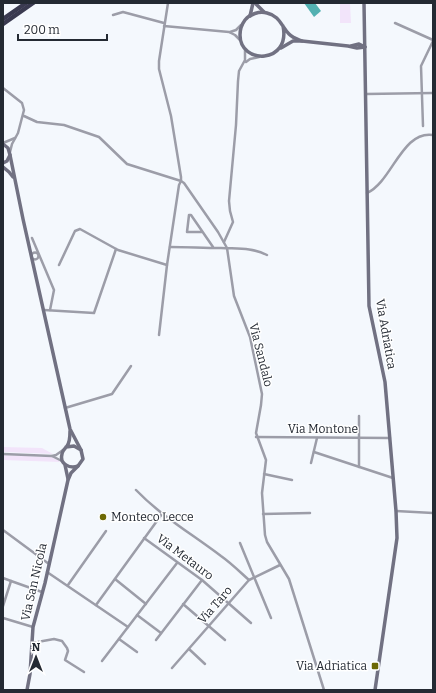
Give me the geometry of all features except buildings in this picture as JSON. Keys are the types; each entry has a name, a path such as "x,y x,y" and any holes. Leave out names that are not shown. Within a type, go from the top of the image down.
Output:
{"highway":[{"path":"3,19 26,3"},
{"path":"3,24 33,3"}],"street":[{"path":"159,335 167,265 181,177 171,116 159,69 159,60 168,3"},
{"path":"250,16 254,3 264,12 276,16 288,33 294,38 302,41"},
{"name":"Via Adriatica","path":"364,3 369,306 385,382 397,538 375,690"},
{"path":"113,15 123,12 164,25 226,32 236,35 250,53 263,57"},
{"path":"226,32 236,30 250,16 264,12"},
{"path":"395,23 433,41 421,66 423,126"},
{"path":"224,242 233,222 229,201 239,71 245,60 244,46 240,38 242,24"},
{"path":"243,65 250,59 275,53 284,41 285,34 283,26"},
{"path":"357,46 365,32"},
{"path":"280,48 293,41 348,46 363,45 365,47"},
{"path":"357,46 365,61"},
{"path":"3,88 22,104 24,110 24,116 17,136 12,144 10,154 7,161 3,163"},
{"path":"366,94 433,93"},
{"path":"24,116 37,122 64,125 99,137 127,164 180,181"},
{"path":"367,193 387,175 415,139 425,135 433,136"},
{"path":"10,154 7,146 3,143 12,140 17,136"},
{"name":"Via San Nicola","path":"10,154 15,184 70,429 70,438 61,458 68,480"},
{"name":"Via San Nicola","path":"3,166 9,172 15,184"},
{"name":"Via Sandalo","path":"180,181 184,184 211,221 226,248 234,296 250,338 262,394 256,437"},
{"path":"202,232 187,232 189,215 191,215 213,248"},
{"path":"59,264 74,232 79,229 84,230 116,249 167,265"},
{"path":"32,238 54,290 50,310"},
{"path":"170,248 199,246 213,248 246,248 267,255"},
{"path":"43,310 94,313 116,249"},
{"path":"32,257 33,259 38,259 39,254"},
{"path":"65,408 112,394 131,366"},
{"path":"359,416 359,467"},
{"name":"Via San Nicola","path":"27,690 30,674 33,627 68,480 71,473 82,459 81,450 70,429"},
{"path":"256,437 265,456 262,493 266,539 289,579 324,690"},
{"name":"Via Montone","path":"256,437 390,438"},
{"path":"311,463 317,438"},
{"path":"3,454 52,456 74,446 81,450"},
{"path":"314,452 393,478"},
{"path":"52,456 70,467 78,466"},
{"path":"264,474 292,480"},
{"path":"136,490 162,514 222,556 249,580"},
{"path":"396,511 433,513"},
{"path":"263,514 310,513"},
{"path":"96,605 162,514"},
{"path":"3,530 49,564"},
{"path":"68,585 106,531"},
{"name":"Via Metauro","path":"144,538 202,580 251,623"},
{"path":"240,543 271,618"},
{"path":"102,661 177,563"},
{"name":"Via Taro","path":"172,668 249,580 280,565"},
{"path":"47,572 128,627"},
{"path":"3,578 42,592"},
{"path":"115,580 146,604"},
{"path":"156,640 202,580"},
{"path":"3,606 11,581"},
{"path":"183,604 225,640"},
{"path":"137,615 161,633"},
{"path":"3,618 33,627"},
{"path":"32,643 54,639 62,641 68,651 65,660 84,672"},
{"path":"119,639 137,652"},
{"path":"189,649 205,664"}],"shaded area":[{"path":"340,3 350,3 351,23 340,23"},
{"path":"3,447 42,448 53,454 3,452"},
{"path":"3,455 51,457 60,462 3,460"}],"water":[{"path":"304,3 315,3 321,11 314,17"}],"place":[{"name":"Monteco Lecce","path":"103,517"},
{"name":"Via Adriatica","path":"375,666"}]}
